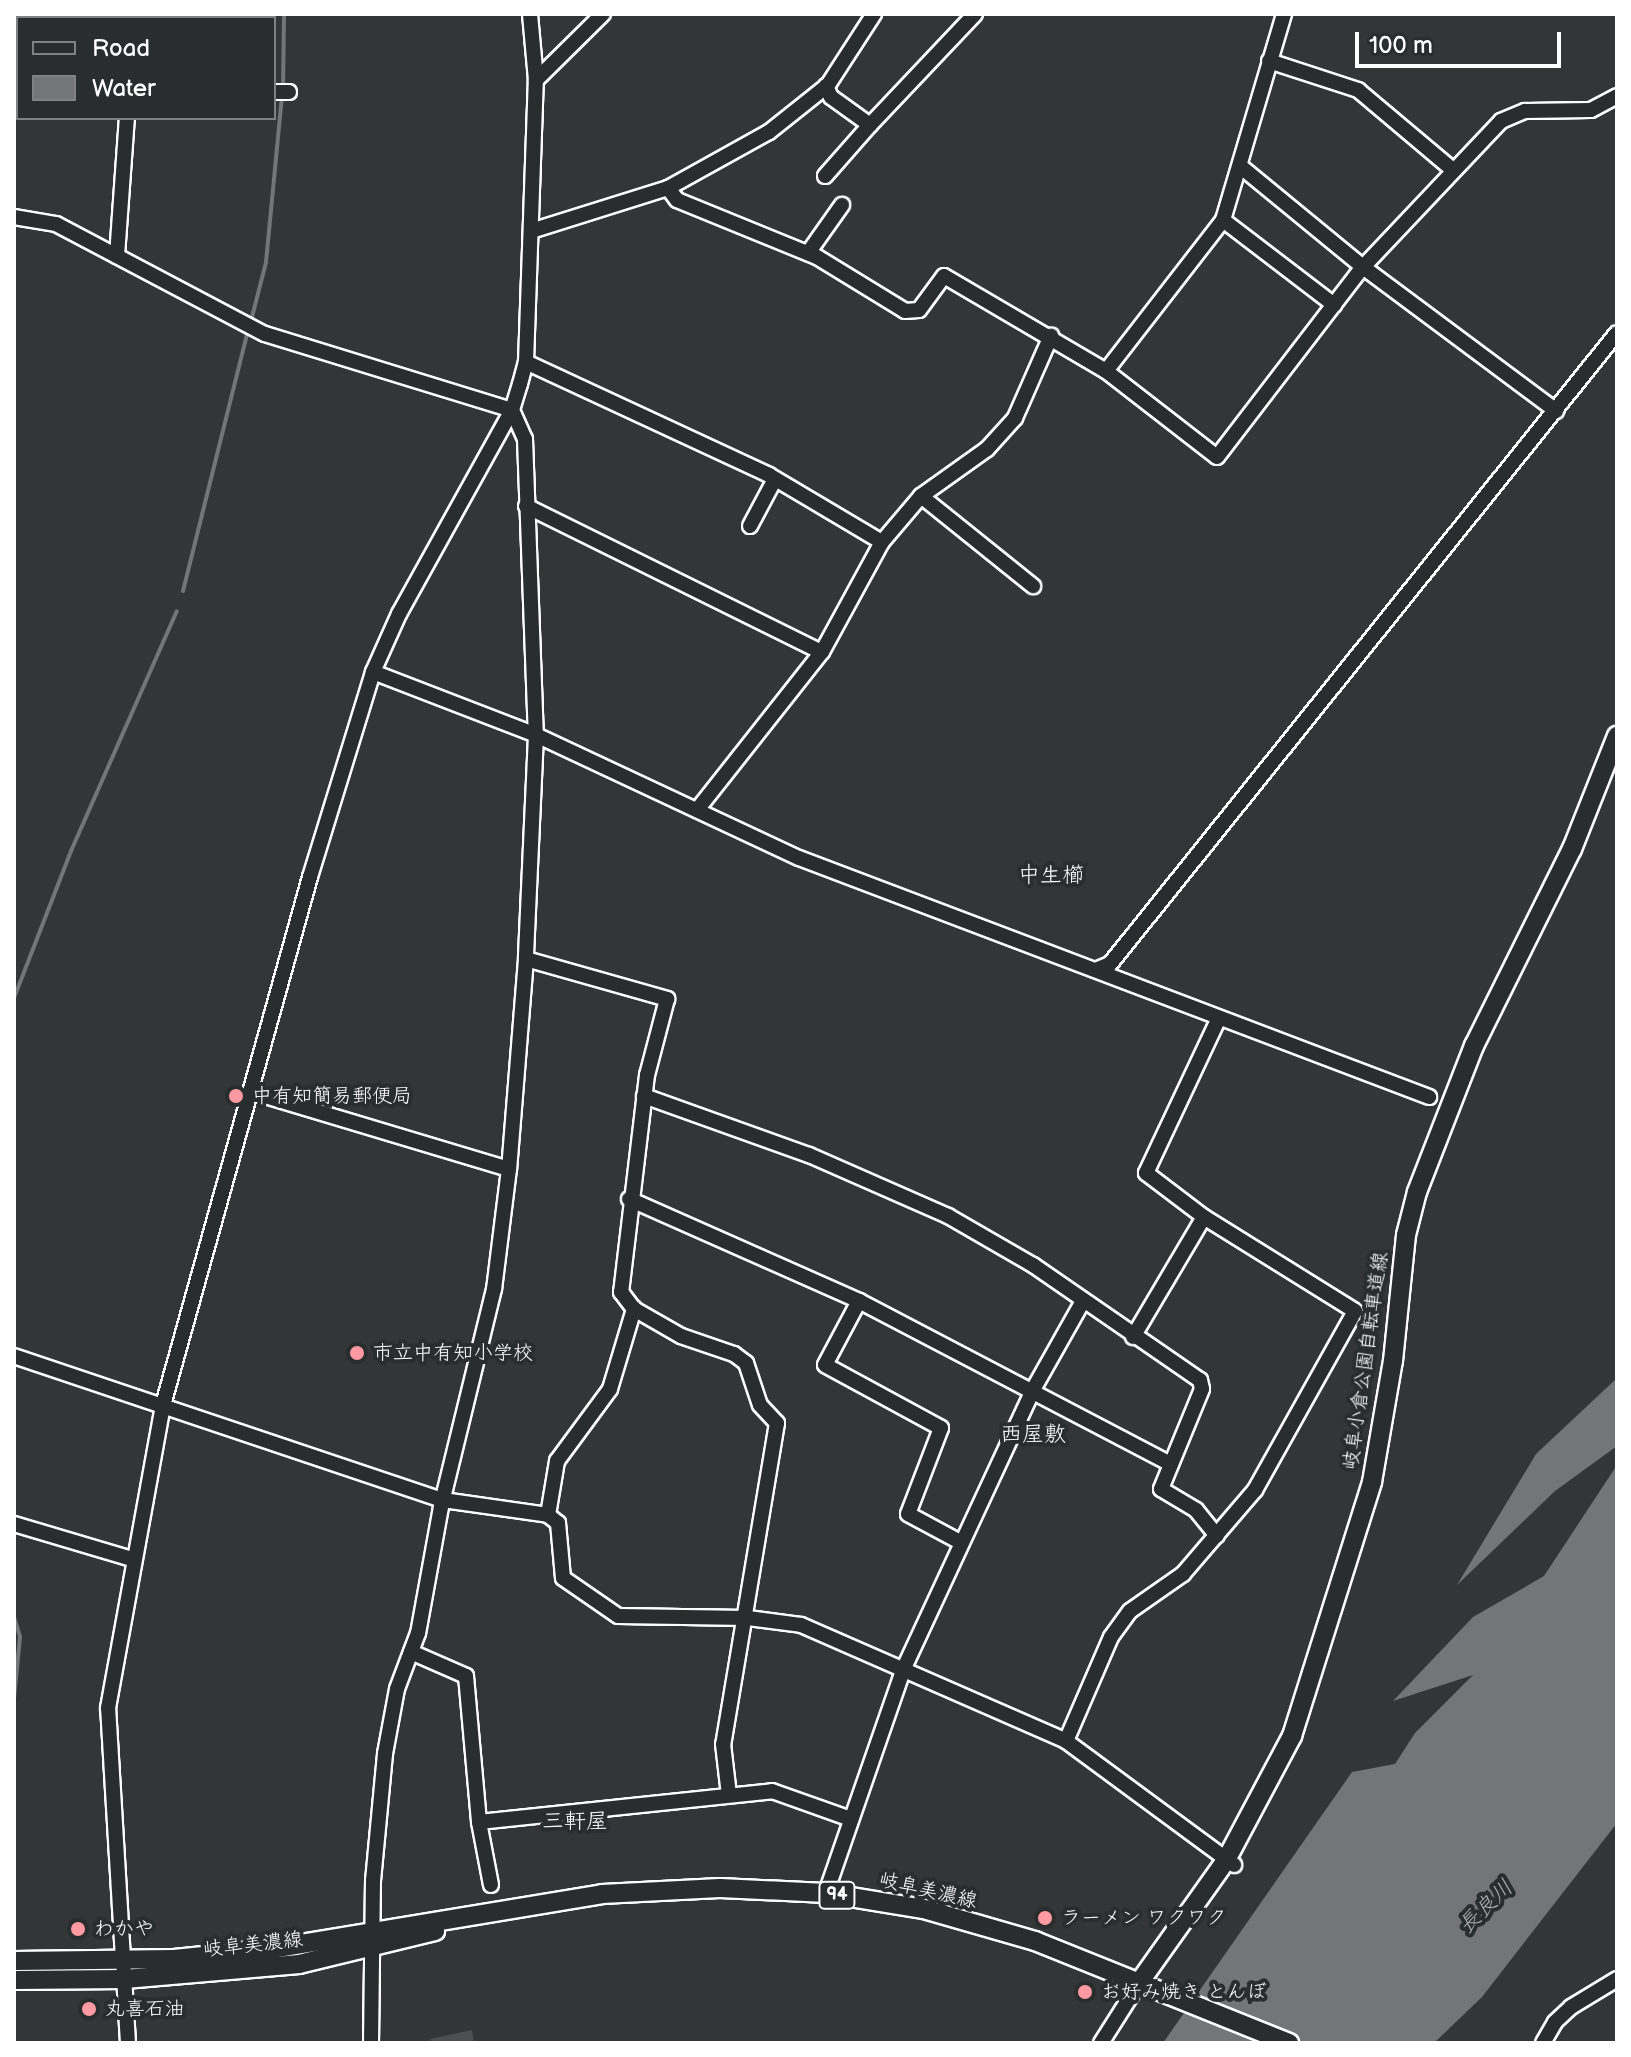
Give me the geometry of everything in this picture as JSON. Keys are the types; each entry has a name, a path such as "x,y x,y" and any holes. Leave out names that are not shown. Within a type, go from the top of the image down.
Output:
{"main road":[{"name":"岐阜小倉公園自転車道線","path":"1141,1980 1229,1864 1292,1736 1344,1579 1372,1482 1393,1361 1406,1235 1432,1148 1474,1046 1572,849 1617,736"},
{"name":"岐阜美濃線","path":"14,1980 125,1970 299,1964 372,1941 490,1911 602,1894 720,1888 826,1893 924,1909 1035,1941 1141,1980 1289,2043"},
{"name":"岐阜美濃線","path":"14,1961 125,1970"}],"street":[{"path":"128,2043 108,1708 132,1559 163,1405 310,877 373,672 399,614 512,410 526,362 536,80 530,14"},
{"path":"536,80 603,14"},
{"path":"825,176 975,14"},
{"path":"1106,371 1223,220 1284,14"},
{"path":"531,231 668,188 769,132 826,86 867,17"},
{"path":"1269,61 1358,90 1453,170"},
{"path":"826,86 831,97 870,125"},
{"path":"668,188 677,200 808,253 905,311 919,310 944,276 1106,371 1217,457 1363,267 1453,170 1512,114 1577,112 1617,96"},
{"path":"117,256 127,120"},
{"path":"1240,166 1363,267 1556,411"},
{"path":"808,253 842,205"},
{"path":"14,217 56,224 240,324 265,334 512,410 525,439 536,735 526,959 509,1169 494,1289 443,1500 411,1652 397,1689 385,1754 372,1941 371,2043"},
{"path":"1223,220 1334,305"},
{"path":"1098,969 1120,952 1617,333"},
{"path":"697,810 822,652 882,542 921,496 987,449 1015,418 1051,336"},
{"path":"526,362 775,479 882,542"},
{"path":"750,526 775,479"},
{"path":"921,496 1033,586"},
{"path":"526,506 822,652"},
{"path":"373,672 536,735 799,858 977,929 1098,969 1109,978 1429,1097"},
{"path":"526,959 667,999 644,1096 629,1199 621,1292 634,1309 746,1363 760,1405 777,1423 753,1547 748,1618 723,1744 729,1795"},
{"path":"1066,1741 1121,1624 1183,1574 1255,1490 1355,1311 1204,1217 1146,1173 1219,1018"},
{"path":"252,1092 509,1169"},
{"path":"644,1096 809,1155 948,1216 1200,1380 1202,1389 1161,1489 1196,1510 1217,1536"},
{"path":"629,1199 859,1301 1034,1388 1171,1464"},
{"path":"1133,1337 1204,1217"},
{"path":"859,1301 825,1365 941,1428 908,1514 962,1543"},
{"path":"826,1893 904,1668 1034,1388 1083,1301"},
{"path":"548,1515 557,1461 610,1389 634,1309"},
{"path":"14,1356 443,1500 548,1515 558,1523 563,1578 618,1616 748,1618 801,1625 1066,1741 1229,1864"},
{"path":"14,1524 132,1559"},
{"path":"411,1652 466,1676 479,1822 491,1885"},
{"path":"479,1822 772,1791 851,1819"},
{"path":"1543,2043 1571,2007 1617,1979"},
{"path":"1101,2043 1141,1980"}],"shaded area":[{"path":"472,2030 474,2043 431,2043 430,2039"}],"water":[{"path":"1617,1378 1617,1446 1555,1491 1457,1585 1536,1454"},
{"name":"長良川","path":"1617,1465 1617,1823 1482,1997 1434,2043 1163,2043 1352,1772 1395,1764 1415,1733 1473,1675 1393,1701 1473,1617 1544,1576"}],"waterway":[{"path":"283,88 284,14"},
{"path":"251,321 266,262 282,97"},
{"path":"183,591 248,330"},
{"path":"14,998 71,851 177,611"},
{"path":"14,1617 20,1637 14,1698"}],"place":[{"name":"中有知簡易郵便局","path":"236,1096"},
{"name":"市立中有知小学校","path":"357,1353"},
{"name":"ラーメン ワクワク","path":"1045,1918"},
{"name":"わかや","path":"78,1929"},
{"name":"お好み焼き とんぼ","path":"1085,1992"},
{"name":"丸喜石油","path":"89,2009"}],"district":[{"name":"中生櫛","path":"1051,876"},
{"name":"西屋敷","path":"1033,1435"},
{"name":"三軒屋","path":"575,1822"}]}
